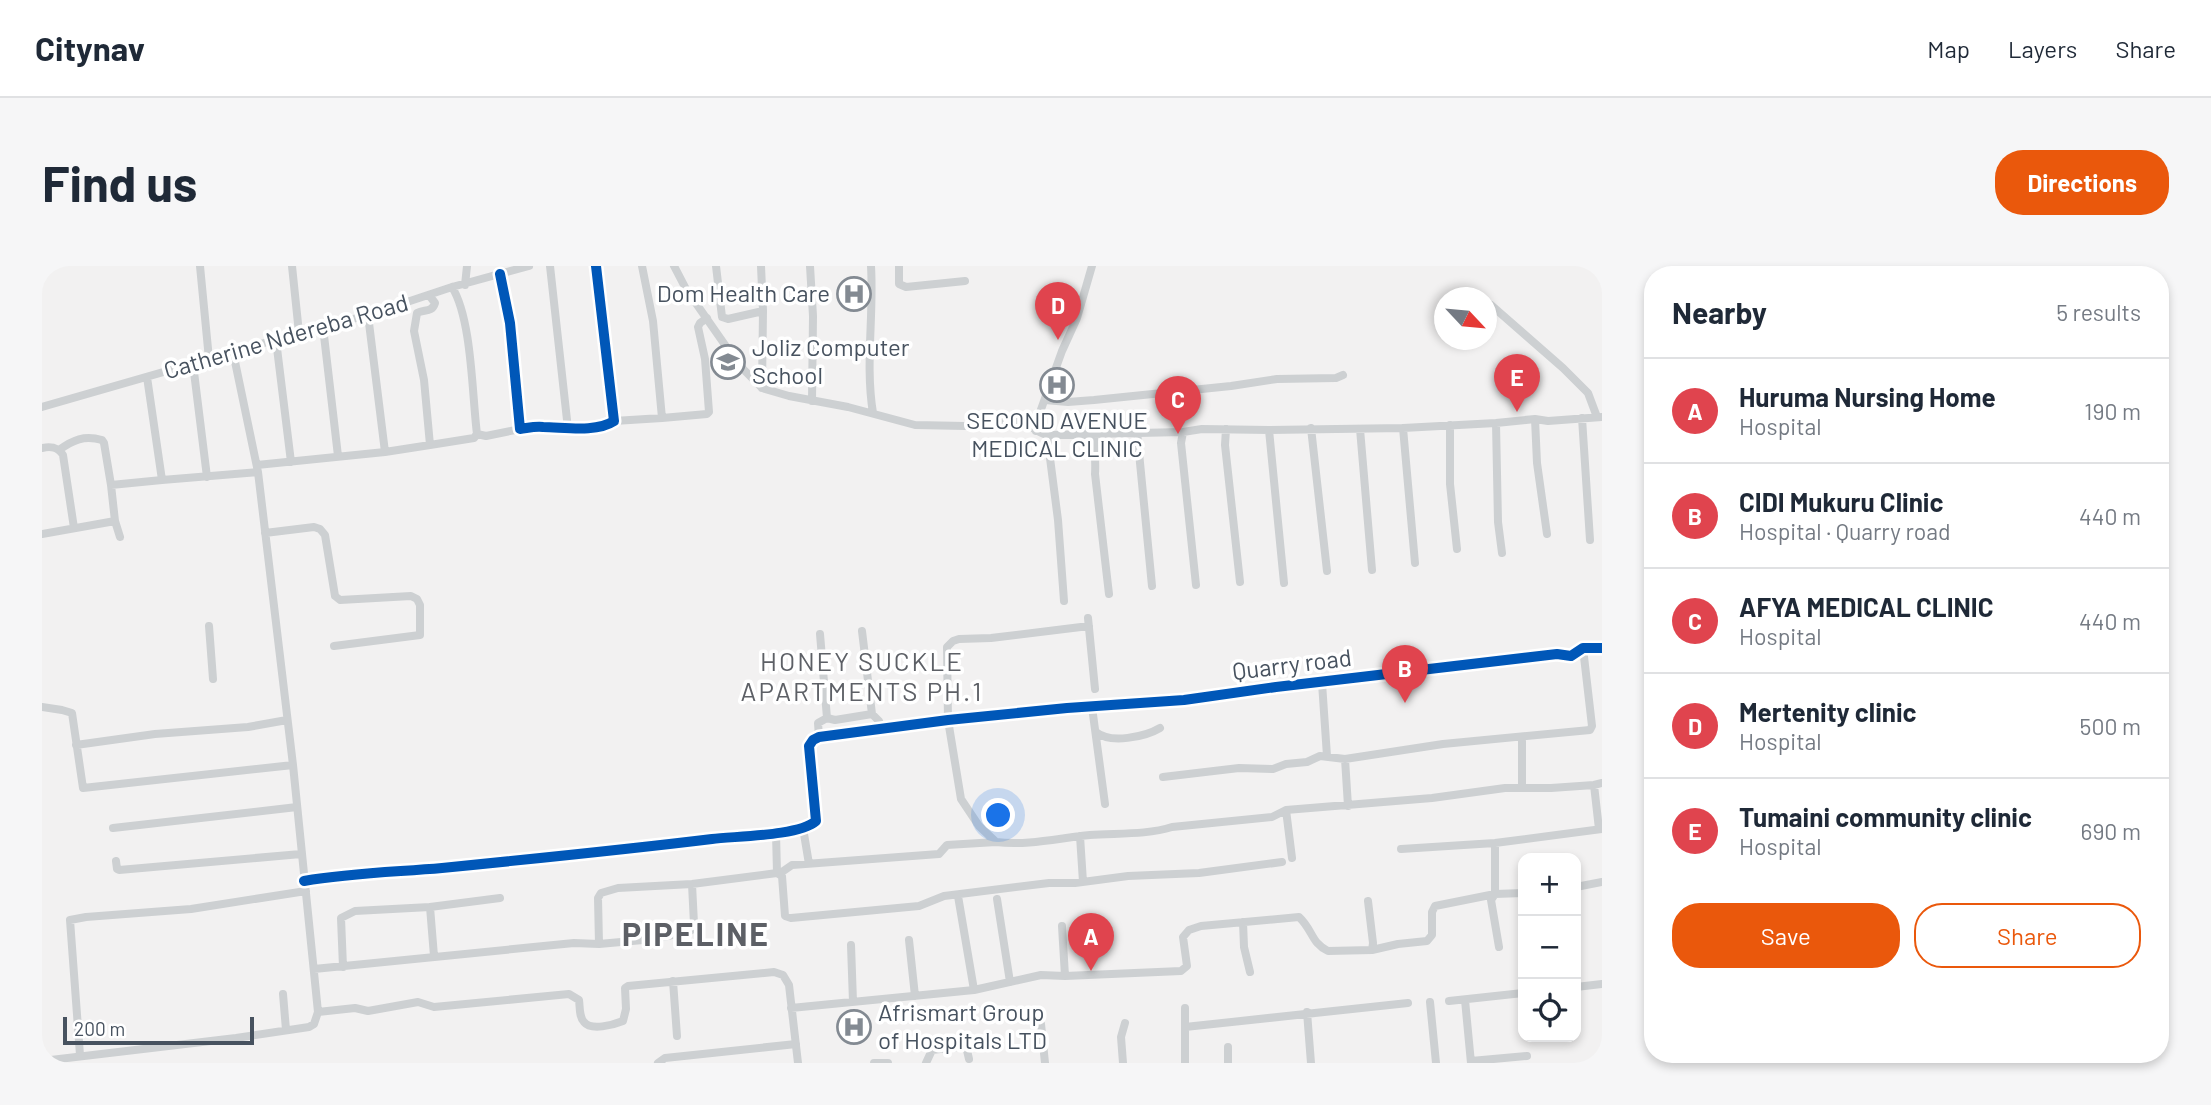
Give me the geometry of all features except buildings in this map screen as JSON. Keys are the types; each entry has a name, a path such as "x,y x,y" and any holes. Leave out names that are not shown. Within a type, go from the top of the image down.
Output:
{"street":[{"path":"200,266 209,359"},
{"path":"292,266 299,333"},
{"path":"465,285 467,266"},
{"name":"Catherine Ndereba Road","path":"42,407 368,315 530,266"},
{"path":"550,266 568,429"},
{"path":"596,266 614,421"},
{"path":"642,266 653,321 662,418"},
{"path":"674,266 685,289 739,365 762,388 915,425 942,427 1018,421 1027,423 1036,431 1047,435 1183,432 1202,429 1403,428 1599,417 1587,393 1497,309"},
{"path":"716,266 722,317 728,319 763,311"},
{"path":"761,266 762,388"},
{"path":"811,266 812,401"},
{"path":"871,266 873,295 870,367 873,413"},
{"path":"899,266 899,284 906,287 965,281"},
{"path":"1036,431 1092,266"},
{"path":"500,274 510,323 520,429"},
{"path":"452,288 461,307 467,337 477,434"},
{"path":"429,295 435,306 417,313 414,331 424,380 430,445"},
{"path":"368,315 385,452"},
{"path":"111,485 208,477 291,462 385,452 470,439 477,434 486,436 540,426 568,429 605,425 614,421 707,414 705,359 698,327 707,318"},
{"path":"323,327 338,456"},
{"path":"276,341 291,462"},
{"path":"42,1061 309,1027 314,1024 318,1012 293,765 258,469 233,352"},
{"path":"194,364 208,477"},
{"path":"1045,400 1094,400 1277,379 1336,379 1343,375"},
{"path":"147,377 162,480"},
{"path":"1581,418 1590,540"},
{"path":"1535,419 1537,463 1547,534"},
{"path":"1496,423 1498,523 1502,553"},
{"path":"1450,425 1450,484 1457,549"},
{"path":"1311,428 1327,571"},
{"path":"1403,428 1415,564"},
{"path":"1226,429 1225,445 1240,582"},
{"path":"1360,429 1372,570"},
{"path":"1269,430 1284,583"},
{"path":"1137,432 1152,586"},
{"path":"1183,432 1181,443 1196,585"},
{"path":"1094,433 1094,474 1109,594"},
{"path":"1047,435 1058,520 1064,601"},
{"path":"59,450 74,440 88,437 102,440 120,537"},
{"path":"42,448 53,447 63,455 74,528"},
{"path":"42,534 115,521"},
{"path":"265,533 314,527 320,529 325,535 335,596 340,600 411,596 417,599 420,606 419,635 334,646"},
{"path":"996,842 979,826 961,799 948,720 947,647 953,641 1089,622 1095,689"},
{"path":"209,626 214,680"},
{"path":"862,631 872,714 879,721 881,728"},
{"path":"820,634 827,718"},
{"path":"1163,778 1239,768 1273,769 1327,756 1345,759 1443,744 1590,730 1592,728 1583,648"},
{"name":"Quarry road","path":"819,737 948,720 1184,700 1558,654 1571,656 1583,648 1602,649"},
{"path":"1322,683 1327,756"},
{"path":"1092,707 1105,804"},
{"path":"42,708 62,709 72,713 83,788 293,765"},
{"path":"80,1055 70,920 191,909 365,873 776,833 809,827 816,821 809,746 819,737 818,723 827,718 835,720 872,714"},
{"path":"76,745 155,734 248,727 288,720"},
{"path":"1096,732 1109,738 1153,732 1160,728"},
{"path":"1522,737 1522,787"},
{"path":"1345,759 1348,806"},
{"path":"599,944 597,904 601,893 618,888 692,884 778,874 792,865 939,854 947,845 1012,843 1159,831 1172,827 1272,817 1286,810 1432,799 1522,787 1598,784 1601,829 1495,843 1401,849"},
{"path":"113,828 297,807"},
{"path":"1286,810 1292,858"},
{"path":"803,828 808,864"},
{"path":"776,833 778,874 782,876 785,916 789,918 919,906 944,896 1049,883 1199,873 1282,862"},
{"path":"1080,836 1083,882"},
{"path":"1495,843 1495,894 1491,900 1499,947"},
{"path":"116,861 118,870 302,854"},
{"path":"1581,886 1602,882"},
{"path":"314,969 574,943 599,944 654,939 692,930 692,884"},
{"path":"791,1008 974,990 1041,975 1181,971 1187,966 1182,937 1189,930 1201,926 1299,917 1309,927 1314,942 1323,949 1371,950 1427,940 1432,935 1432,912 1435,906 1495,894 1518,893"},
{"path":"958,896 974,990"},
{"path":"343,967 341,918 355,911 430,907 500,898"},
{"path":"998,899 1010,982"},
{"path":"1368,901 1373,943 1371,950"},
{"path":"430,907 434,956"},
{"path":"1243,922 1244,947 1250,972"},
{"path":"1062,926 1065,976"},
{"path":"909,940 915,996"},
{"path":"851,945 853,1002"},
{"path":"318,1012 355,1008 368,1011 418,1002 434,1007 569,994 579,1000 581,1020 594,1027 622,1021 626,1009 625,988 628,986 774,972 783,975 789,985 798,1063"},
{"path":"673,981 677,1036"},
{"path":"1581,986 1602,984"},
{"path":"283,994 286,1030"},
{"path":"1449,1002 1518,994"},
{"path":"1465,1000 1471,1062 1527,1056"},
{"path":"1430,1002 1436,1063"},
{"path":"1185,1027 1408,1003"},
{"path":"1185,1009 1185,1063"},
{"path":"1307,1013 1311,1063"},
{"path":"1123,1063 1121,1037 1125,1023"},
{"path":"1041,1024 1045,1063"},
{"path":"658,1063 662,1059 673,1057 796,1044"},
{"path":"926,1063 932,1050 960,1045 966,1046 969,1059"},
{"path":"1228,1047 1228,1063"},
{"path":"874,1063 888,1063"}],"cycle path":[{"path":"500,274 510,323 520,429 589,428 614,421 596,266"},
{"path":"304,881 796,830 816,821 809,746 819,737 948,720 1184,700 1557,654 1571,656 1583,648 1602,648"}],"place":[{"name":"Dom Health Care","path":"854,294"},
{"name":"Mertenity clinic","path":"1058,340"},
{"name":"Joliz Computer School","path":"728,362"},
{"name":"SECOND AVENUE MEDICAL CLINIC","path":"1057,385"},
{"name":"Tumaini community clinic","path":"1517,412"},
{"name":"AFYA MEDICAL CLINIC","path":"1178,434"},
{"name":"CIDI Mukuru Clinic","path":"1405,703"},
{"name":"Huruma Nursing Home","path":"1091,971"},
{"name":"Afrismart Group of Hospitals LTD","path":"854,1027"}],"district":[{"name":"HONEY SUCKLE APARTMENTS PH.1","path":"862,677"},
{"name":"PIPELINE","path":"696,935"}]}
